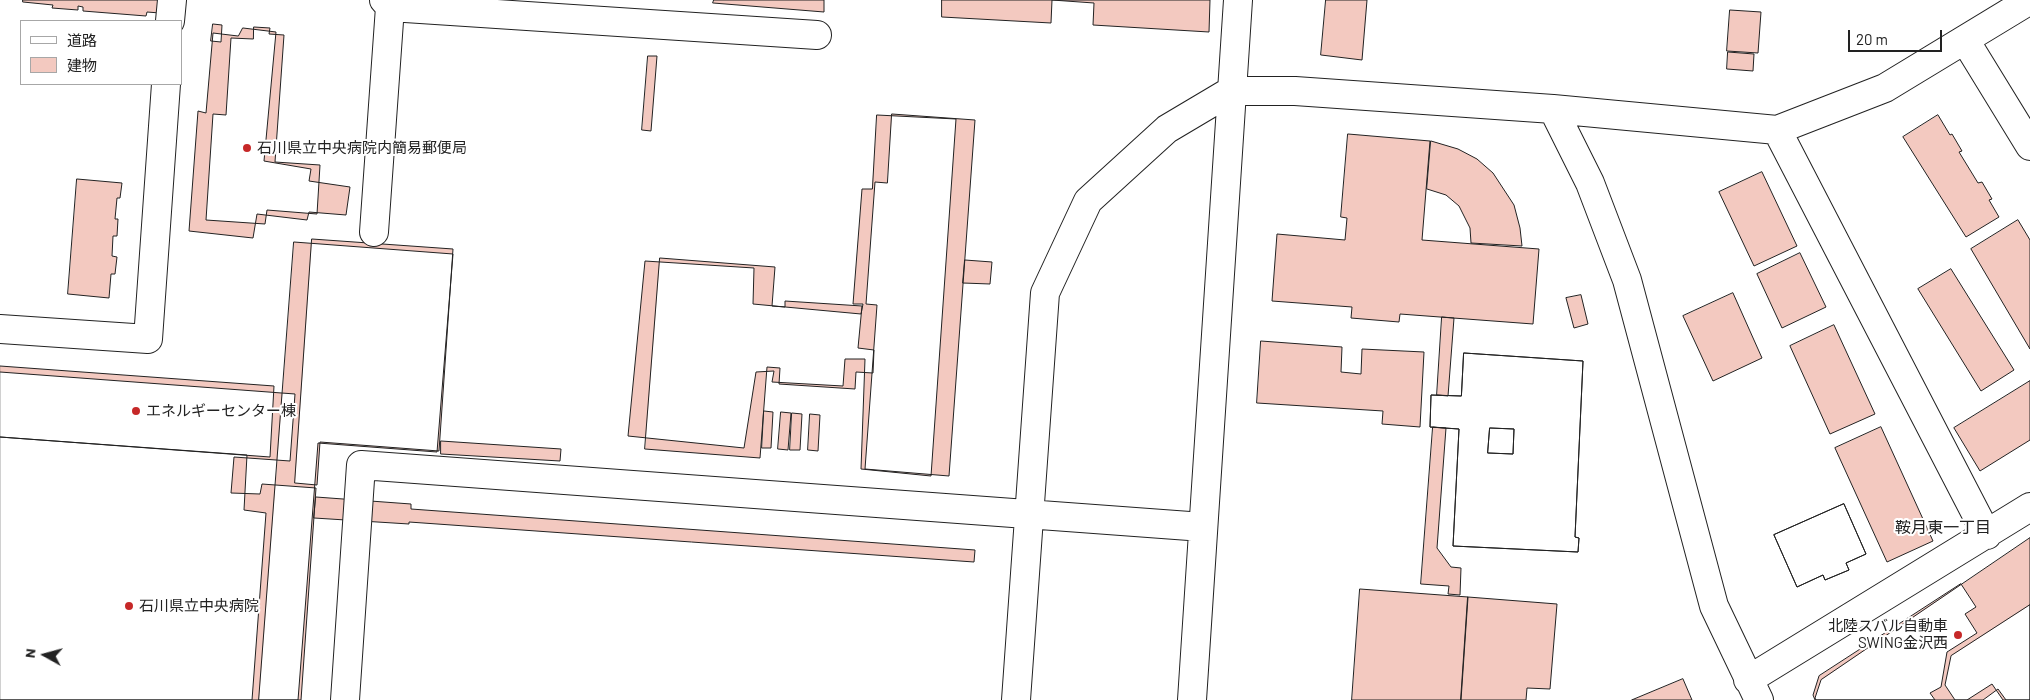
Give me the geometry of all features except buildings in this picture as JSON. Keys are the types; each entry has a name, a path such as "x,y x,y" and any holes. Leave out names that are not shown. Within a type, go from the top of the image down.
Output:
{"street":[{"path":"170,20 172,0"},
{"path":"1192,700 1238,0"},
{"path":"1016,700 1045,293 1088,202 1167,129 1231,91 1295,91 1553,109 1777,130 1885,88 2030,0"},
{"path":"374,232 387,3 816,35"},
{"path":"1965,40 2030,146"},
{"path":"0,329 148,339 166,85"},
{"path":"1553,109 1590,183 1627,280 1714,606 1753,690 2030,507"},
{"path":"1777,130 1987,535"},
{"path":"345,700 361,465 1203,527"}],"place":[{"name":"石川県立中央病院内簡易郵便局","path":"247,148"},
{"name":"エネルギーセンター棟","path":"136,411"},
{"name":"石川県立中央病院","path":"129,606"},
{"name":"北陸スバル自動車 SWING金沢西","path":"1958,635"}],"district":[{"name":"鞍月東一丁目","path":"1943,528"}]}
